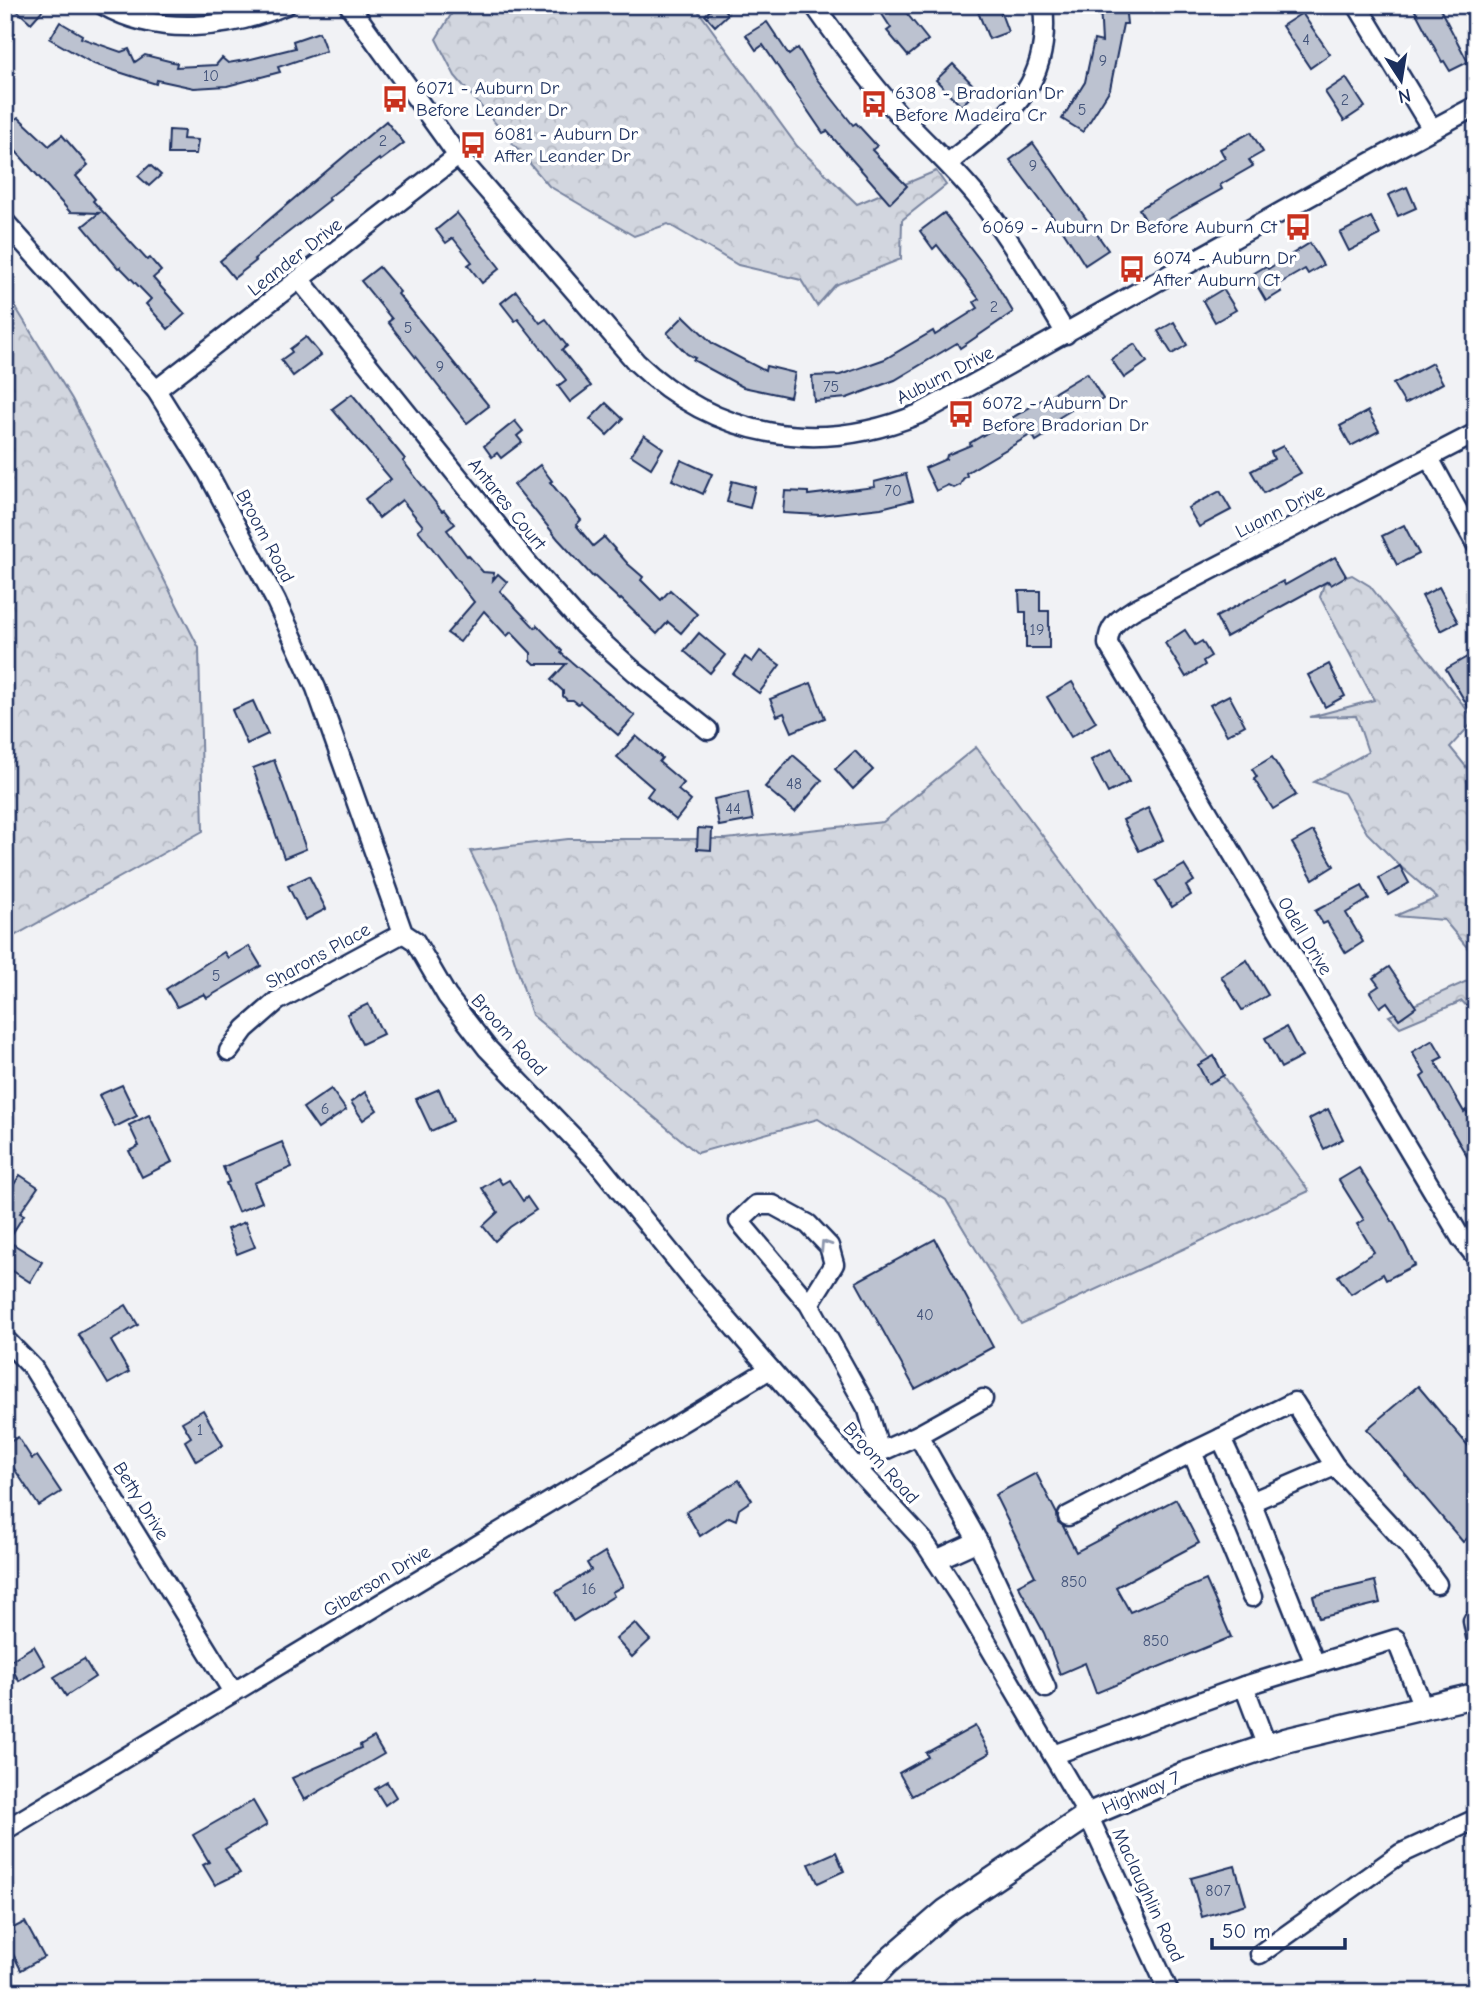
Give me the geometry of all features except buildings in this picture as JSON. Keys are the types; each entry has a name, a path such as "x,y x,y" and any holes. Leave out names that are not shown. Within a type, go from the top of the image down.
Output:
{"main road":[{"name":"Highway 7","path":"858,1992 886,1963 946,1911 1088,1815 1185,1774 1267,1747 1476,1695"}],"street":[{"path":"103,5 140,20 172,26 224,24 286,5"},
{"name":"Auburn Drive","path":"349,5 458,156 636,362 680,398 715,416 740,425 786,435 817,437 857,433 882,428 919,414 1066,334 1261,222 1476,106"},
{"path":"814,5 850,56 982,202 1018,254 1066,334"},
{"path":"948,163 1006,116 1027,89 1042,54 1045,36 1043,5"},
{"path":"1357,5 1432,129"},
{"name":"Leander Drive","path":"156,390 458,156"},
{"name":"Broom Road","path":"5,222 156,390 228,508 276,601 316,688 403,933 415,941 447,996 487,1048 596,1161 692,1279 857,1469 923,1540 1088,1815"},
{"name":"Antares Court","path":"300,280 530,566 584,626 635,672 708,730"},
{"name":"Luann Drive","path":"1108,633 1121,618 1133,610 1476,433"},
{"path":"1429,458 1476,544"},
{"name":"Odell Drive","path":"1108,633 1108,644 1118,665 1461,1238 1476,1257"},
{"name":"Sharons Place","path":"229,1051 245,1029 277,1001 403,933"},
{"path":"809,1304 834,1264 829,1246 808,1224 796,1217 773,1205 756,1205 739,1222 809,1304 868,1410 880,1452"},
{"name":"Betty Drive","path":"5,1339 33,1368 233,1692"},
{"name":"Giberson Drive","path":"5,1830 770,1368"},
{"path":"857,1469 880,1452 918,1435 983,1399"},
{"path":"1068,1516 1294,1402 1335,1466 1409,1546 1437,1584"},
{"path":"918,1435 978,1541 1046,1688"},
{"path":"1221,1438 1251,1502 1315,1664"},
{"path":"1192,1452 1252,1597"},
{"path":"1251,1502 1335,1466"},
{"path":"936,1560 978,1541"},
{"path":"1053,1755 1244,1686 1395,1639 1423,1707"},
{"path":"1244,1686 1267,1747"},
{"name":"Maclaughlin Road","path":"1088,1815 1169,1992"},
{"path":"1260,1954 1400,1854 1476,1819"}],"green space":[{"path":"457,5 694,5 797,146 857,204 936,171 946,185 902,220 901,259 835,285 817,306 801,280 738,265 668,224 634,236 549,186 455,76 436,39"},
{"path":"5,290 72,399 199,648 203,831 5,941"},
{"path":"1352,575 1370,586 1475,720 1450,747 1476,779 1476,958 1444,920 1395,916 1437,898 1367,833 1344,793 1314,782 1368,752 1356,716 1310,717 1374,700 1320,597 1324,584"},
{"path":"976,747 1309,1191 1021,1324 946,1200 818,1119 697,1153 532,1015 497,906 470,851 568,839 726,839 883,822"},
{"path":"1476,977 1476,1017 1462,1001 1400,1027 1389,1016"}],"place":[{"name":"6071 - Auburn Dr Before Leander Dr","path":"395,99"},
{"name":"6308 - Bradorian Dr Before Madeira Cr","path":"874,104"},
{"name":"6081 - Auburn Dr After Leander Dr","path":"473,145"},
{"name":"6069 - Auburn Dr Before Auburn Ct","path":"1298,227"},
{"name":"6074 - Auburn Dr After Auburn Ct","path":"1132,269"},
{"name":"6072 - Auburn Dr Before Bradorian Dr","path":"961,414"}]}
